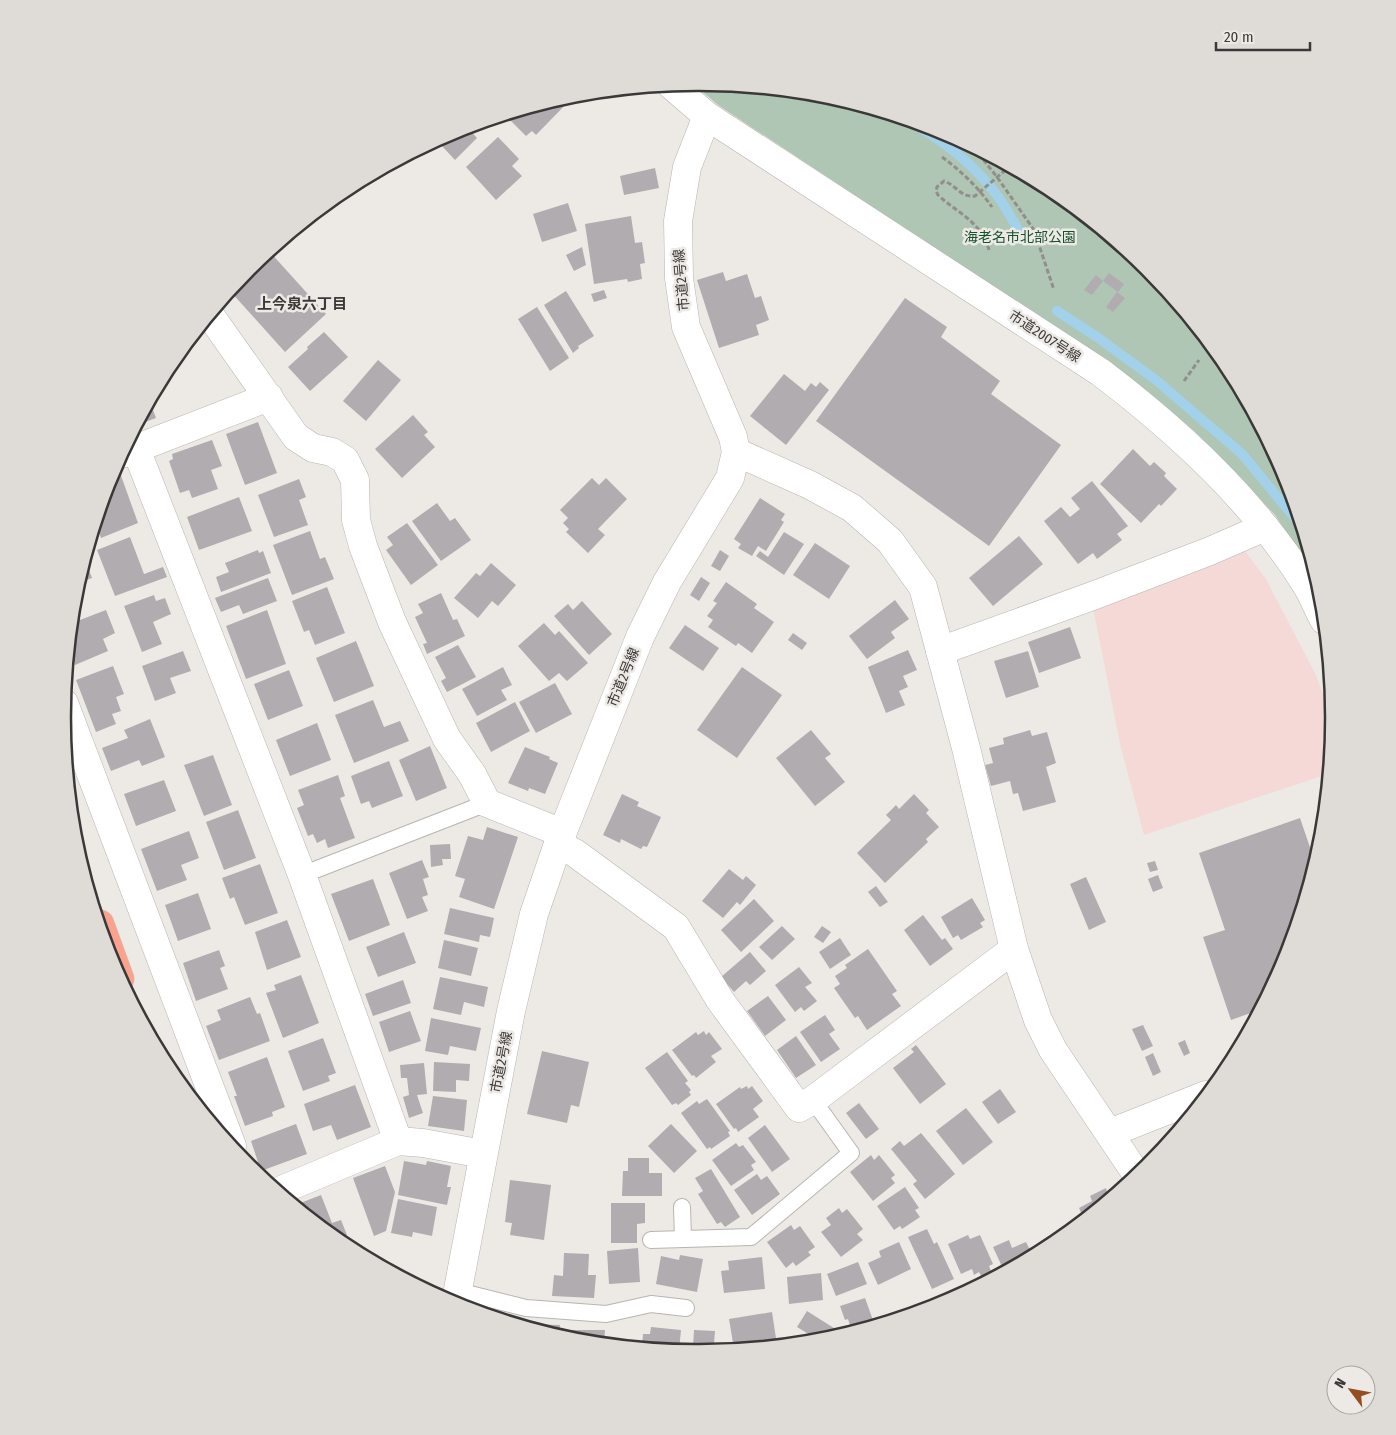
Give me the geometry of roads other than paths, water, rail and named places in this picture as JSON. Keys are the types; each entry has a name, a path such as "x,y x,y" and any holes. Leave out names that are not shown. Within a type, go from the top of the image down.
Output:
{"street":[{"path":"678,91 707,116"},
{"name":"市道2号線","path":"456,1296 511,1011 534,914 560,839 640,637 667,582 730,478 736,452 733,437 686,326 678,278 678,220 686,167 707,116"},
{"name":"市道2007号線","path":"707,116 1100,372 1149,409 1186,442 1265,527 1307,587 1314,600"},
{"path":"214,320 296,436 313,448 332,452 345,460 355,480 356,520 363,546 392,622 447,739 472,774 487,803 560,839 676,927 720,1000 799,1108 813,1100 1014,949"},
{"path":"131,451 269,397"},
{"path":"736,452 810,486 852,508 890,541 923,587 966,748 1014,949 1038,1020 1053,1050 1133,1169"},
{"path":"130,454 302,875 398,1141"},
{"path":"940,651 1095,595 1210,551 1265,527"},
{"path":"71,722 226,1129"},
{"path":"1110,1133 1195,1100"},
{"path":"285,1189 398,1141 423,1143 483,1154"}],"lane":[{"path":"302,875 487,803"},
{"path":"651,1240 751,1237 851,1153 813,1100"},
{"path":"682,1208 683,1239"},
{"path":"464,1299 526,1308 606,1314 651,1304 686,1308"}],"waterway":[{"path":"934,137 966,161 986,182 1000,199 1024,240"},
{"path":"1057,311 1097,337 1156,380 1242,454 1289,511"}],"district":[{"name":"上今泉六丁目","path":"302,304"}],"park label":[{"name":"海老名市北部公園","path":"1020,237"}]}
